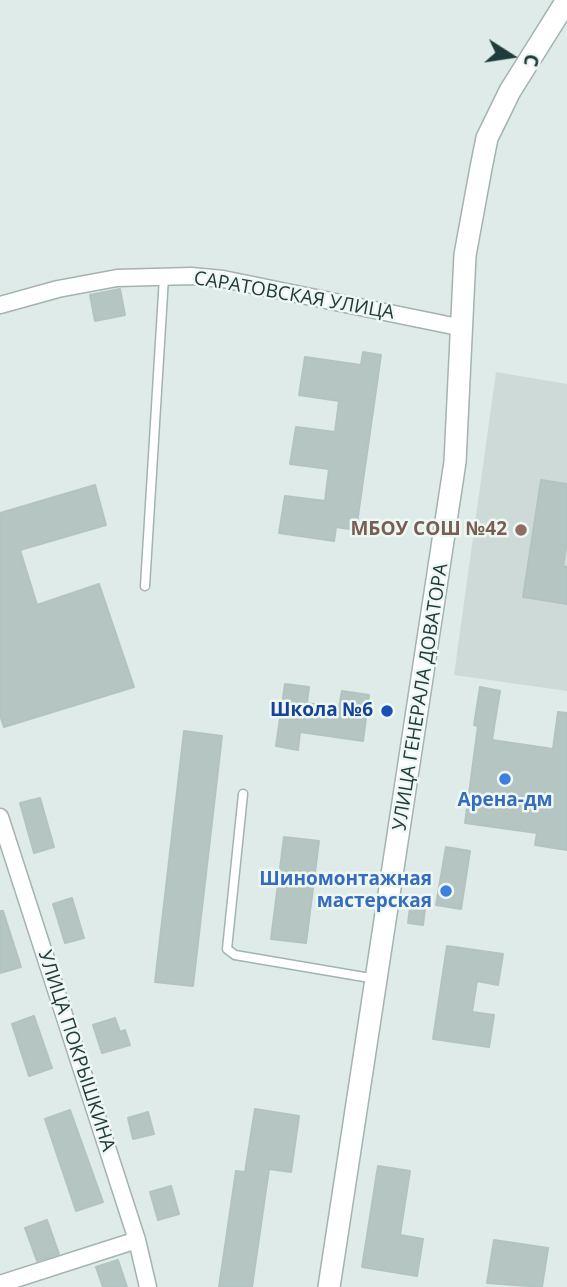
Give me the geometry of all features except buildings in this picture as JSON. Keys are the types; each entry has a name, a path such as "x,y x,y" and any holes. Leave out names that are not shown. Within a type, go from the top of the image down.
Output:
{"street":[{"name":"УЛИЦА ГЕНЕРАЛА ДОВАТОРА","path":"330,1287 455,462 466,255 487,138 510,91 567,0"},
{"name":"САРАТОВСКАЯ УЛИЦА","path":"0,305 70,286 117,278 163,276 223,279 463,328"},
{"name":"УЛИЦА ПОКРЫШКИНА","path":"0,817 137,1240 148,1287"},
{"path":"0,1284 137,1240"}],"lane":[{"path":"145,586 163,276"},
{"path":"243,794 227,949 235,955 377,979"}],"shaded area":[{"name":"МБОУ СОШ №42","path":"496,372 567,384 567,691 454,675"}],"place":[{"name":"МБОУ СОШ №42","path":"521,530"},
{"name":"Школа №6","path":"387,711"},
{"name":"Арена-дм","path":"505,779"},
{"name":"Шиномонтажная мастерская","path":"446,891"}]}
